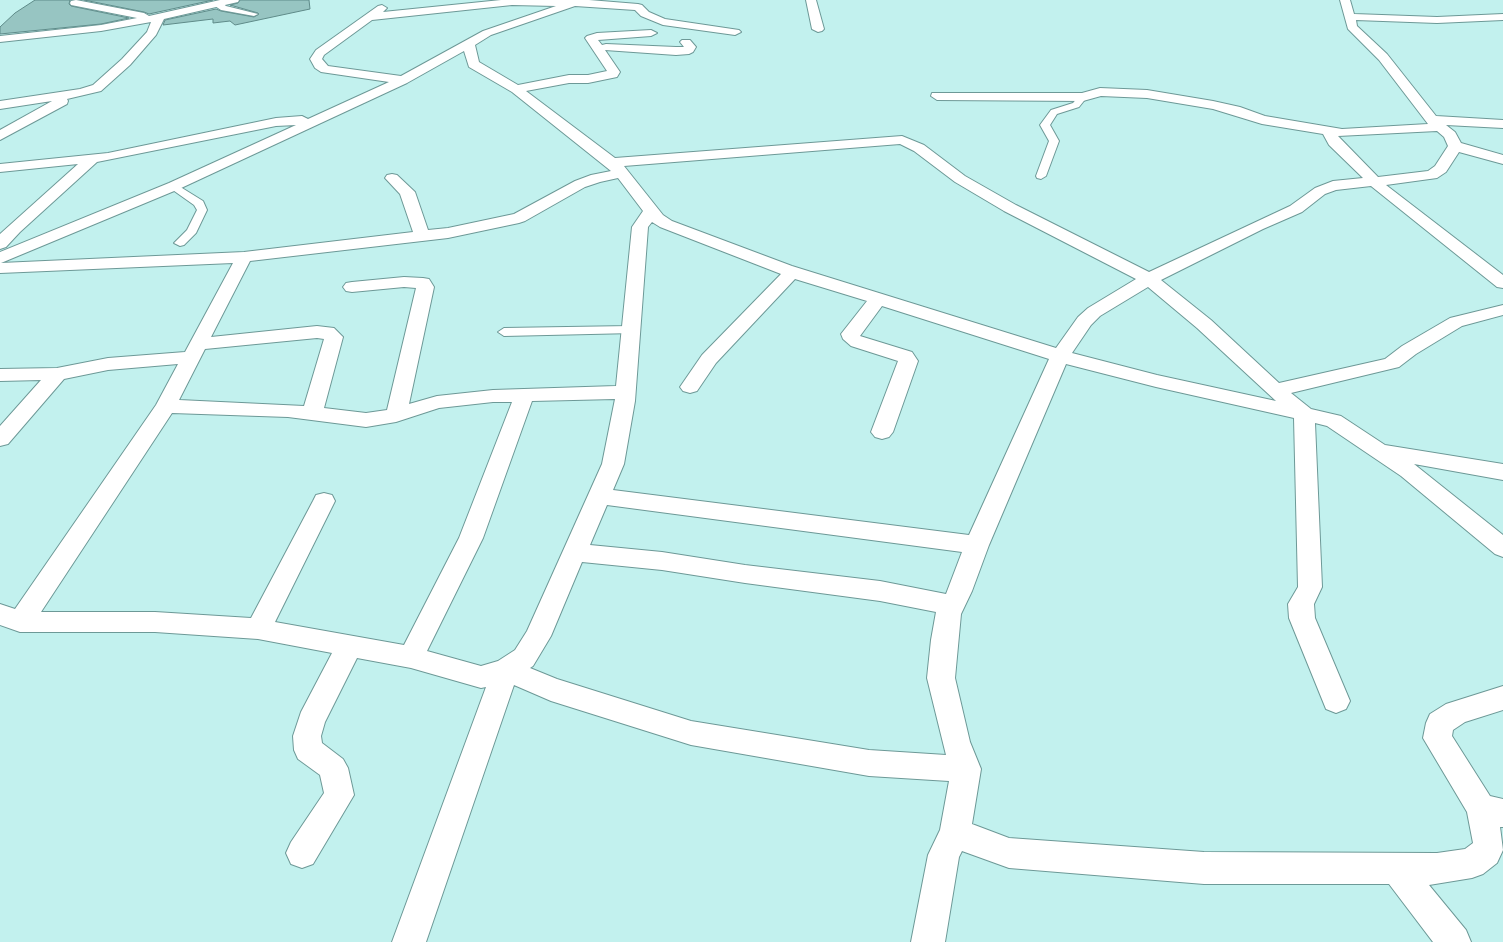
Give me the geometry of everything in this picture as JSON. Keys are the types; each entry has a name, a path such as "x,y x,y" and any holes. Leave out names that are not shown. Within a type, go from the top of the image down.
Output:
{"street":[{"path":"0,39 101,28 234,0"},
{"path":"393,0 371,17 333,42 320,53 316,59 319,65 325,69 403,80"},
{"path":"811,0 818,29"},
{"path":"371,17 501,2 578,2 638,7 656,20 735,32"},
{"path":"0,258 174,186 403,80 496,29 578,2"},
{"path":"75,3 154,18"},
{"path":"112,9 126,3"},
{"path":"1503,17 1438,20 1348,9 1352,27 1383,57 1436,123 1450,135 1455,146 1503,160"},
{"path":"0,136 49,107 101,86 126,62 152,33 154,18"},
{"path":"516,89 569,79 588,79 613,74 614,72 591,38 595,36 650,33"},
{"path":"597,48 676,52 689,50 690,47 686,42"},
{"path":"469,43 470,52 476,66 516,89 617,168 651,211 666,224 792,272 1060,356 1156,381 1334,421 1409,472 1503,548"},
{"path":"937,96 1083,97 1100,92 1172,98 1235,110 1262,120 1310,127 1328,132 1352,133 1436,123 1503,124"},
{"path":"0,105 82,93"},
{"path":"0,168 140,151 276,122 316,120"},
{"path":"1328,132 1334,142 1374,182 1503,283"},
{"path":"0,268 244,257 448,233 519,218 580,184 617,168 902,140 919,148 960,179 1010,208 1149,279 1204,324 1275,390 1304,414 1310,587 1301,604 1302,618 1336,701"},
{"path":"928,942 944,855 955,833 966,770 956,742 941,678 948,614 1060,356 1084,321 1094,312 1149,279 1257,226 1296,209 1320,191 1333,186 1432,175 1441,169 1455,146"},
{"path":"0,244 14,228 92,158"},
{"path":"392,178 407,192 414,208 422,236"},
{"path":"10,618 155,622 258,629 412,657 481,677 506,670 524,658 538,636 612,464 621,429 626,392 630,330 640,227 651,211"},
{"path":"10,618 166,406 244,257"},
{"path":"690,387 709,359 792,272"},
{"path":"352,287 404,282 423,283 425,287 396,415"},
{"path":"878,299 850,334 852,339 858,342 905,356 908,361 882,432"},
{"path":"1275,390 1392,363 1409,350 1456,322 1503,310"},
{"path":"0,375 57,374 195,350 317,332 327,332 334,337 312,414"},
{"path":"0,439 57,374"},
{"path":"166,406 288,410 366,420 396,415 437,402 524,394 626,392"},
{"path":"412,657 471,538 524,394"},
{"path":"1379,451 1503,472"},
{"path":"599,496 977,545"},
{"path":"258,629 324,501"},
{"path":"574,552 662,560 745,574 880,591 953,605"},
{"path":"302,854 339,795 333,768 308,750 307,736 311,721 350,645"},
{"path":"506,670 551,689 690,733 869,763 966,770"},
{"path":"409,942 506,670"},
{"path":"955,833 1009,853 1204,868 1437,870 1472,863 1486,852 1494,825 1437,738 1440,723 1456,713 1503,698"},
{"path":"1397,869 1454,942"}],"lane":[{"path":"218,4 224,8 254,14"},
{"path":"1041,176 1054,141 1045,125 1054,112 1076,105 1083,97"},
{"path":"174,186 199,203 202,210 192,231 180,243"},
{"path":"504,332 630,330"}],"building":[{"path":"35,0 70,0 69,4 71,6 129,18 101,24 0,34 0,27 15,13"},
{"path":"84,0 213,0 149,14"},
{"path":"240,0 309,0 310,9 235,25 230,21 213,23 213,19 163,25 165,20 216,9 254,17 259,14 230,5 238,3"}]}
